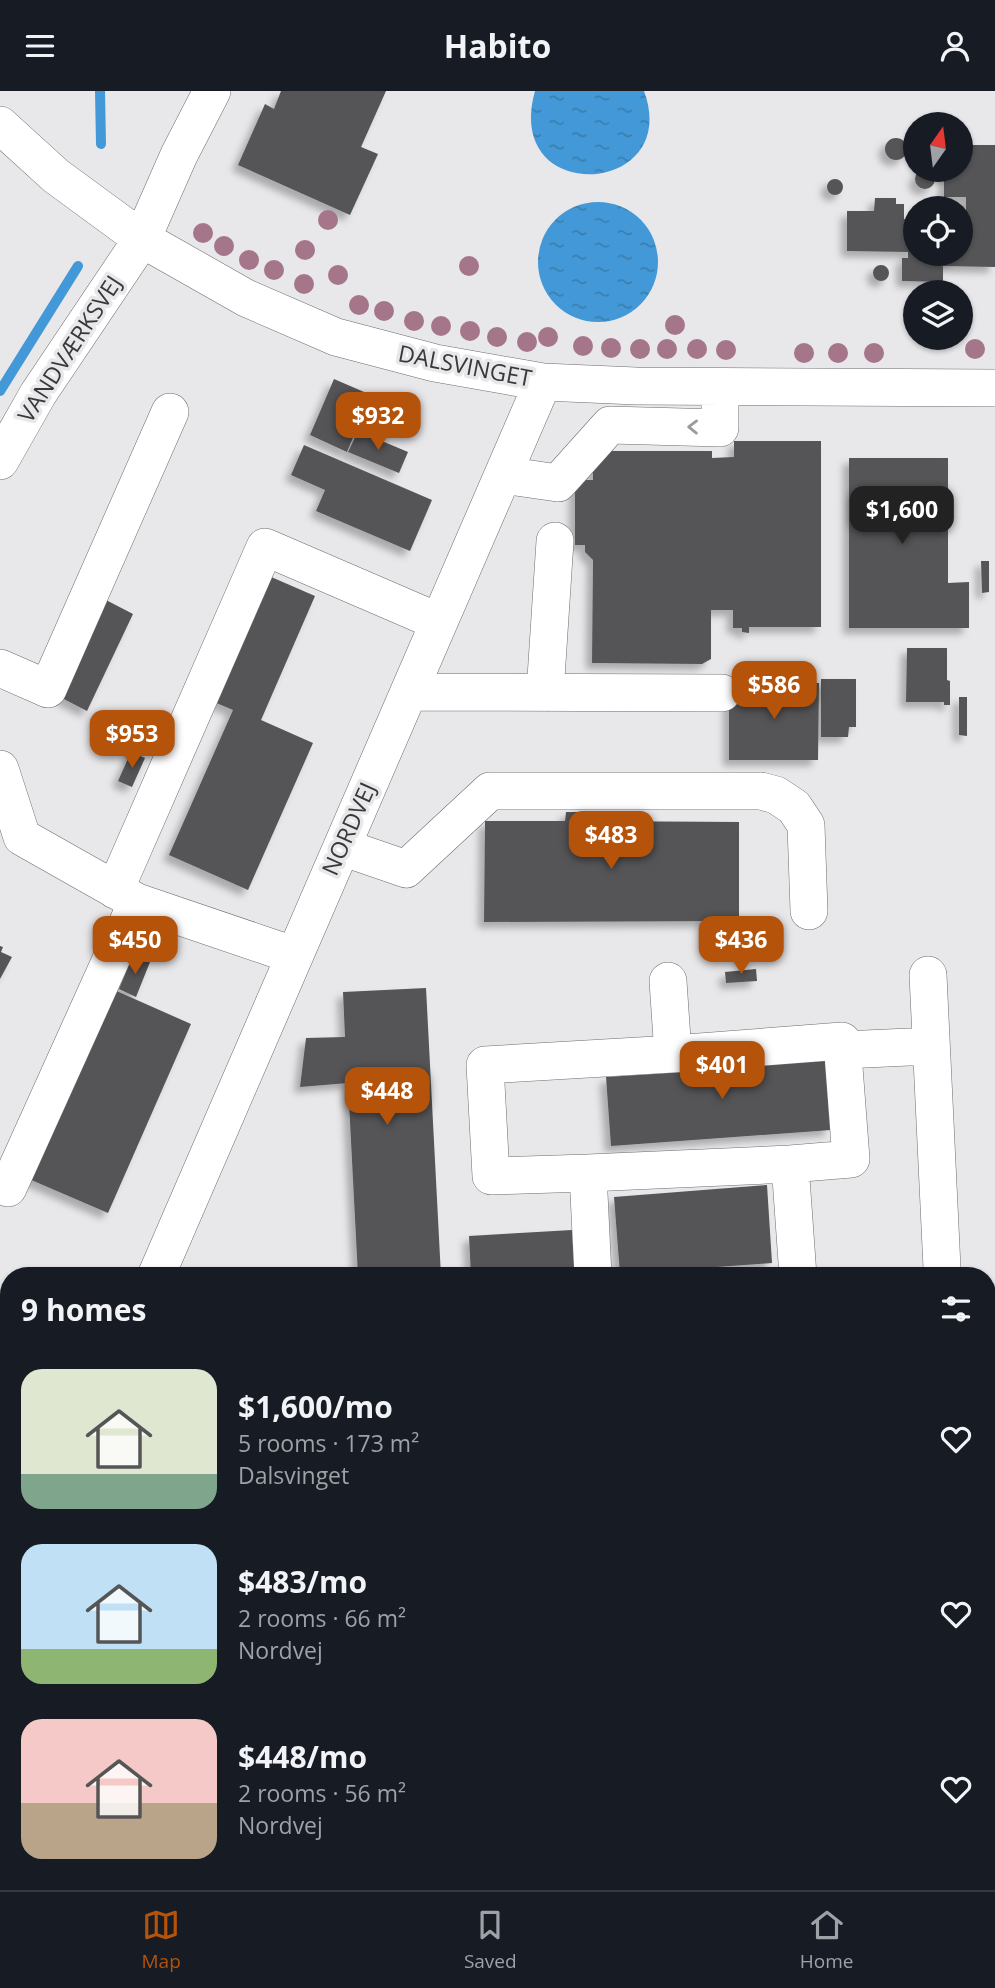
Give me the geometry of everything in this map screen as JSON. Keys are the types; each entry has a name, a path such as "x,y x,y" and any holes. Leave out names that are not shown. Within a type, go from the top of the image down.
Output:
{"street":[{"name":"VANDVÆRKSVEJ","path":"0,461 38,394 142,239 179,155 212,91"},
{"name":"DALSVINGET","path":"0,125 57,176 142,239 246,298 336,337 435,363 543,382 720,387 995,388"},
{"name":"NORDVEJ","path":"160,1267 543,382"},
{"path":"503,475 558,483 610,425 720,428 720,387"},
{"path":"0,668 48,689 170,412"},
{"path":"545,693 555,541"},
{"path":"8,1188 265,547 439,622"},
{"path":"409,692 722,692"},
{"path":"0,769 22,837 126,896 293,955"},
{"path":"342,847 406,869 490,791 761,790 776,795 794,807 806,825 809,911"},
{"path":"928,975 942,1267"},
{"path":"668,981 673,1054"},
{"path":"842,1041 851,1159 491,1177 485,1065 673,1054 842,1041"},
{"path":"843,1050 931,1046"},
{"path":"790,1164 797,1267"},
{"path":"588,1173 593,1267"}],"water":[{"path":"535,91 644,91 649,126 639,152 618,168 592,174 565,170 544,155 532,129"},
{"path":"598,202 621,207 640,220 653,239 658,262 653,285 640,304 621,317 598,322 575,317 556,304 543,285 538,262 543,239 556,220 575,207"}],"building":[{"path":"281,91 386,91 361,147 378,154 350,215 238,165 265,104 274,109"},
{"path":"892,139 900,139 903,142 903,156 900,159 892,159 886,153 886,145"},
{"path":"973,145 995,145 995,267 943,266 973,266 973,196 944,196 944,182 973,182"},
{"path":"835,179 841,181 841,193 835,195 829,193 827,187 829,181"},
{"path":"916,182 934,182 925,189"},
{"path":"875,198 896,198 896,204 903,204 903,252 847,251 847,211 874,211"},
{"path":"902,258 903,266 943,266 943,280 902,281"},
{"path":"881,265 887,267 887,279 881,281 875,279 873,273 875,267"},
{"path":"334,379 371,395 347,452 310,435"},
{"path":"358,431 408,452 399,473 348,452"},
{"path":"734,441 821,441 821,627 749,627 749,633 742,632 742,628 733,628 733,610 711,610 711,659 702,664 592,663 593,560 585,552 585,545 575,545 575,480 593,480 593,451 712,451 712,458 734,457"},
{"path":"304,445 432,500 410,551 316,511 325,490 291,475"},
{"path":"849,458 948,458 948,583 969,582 969,628 849,628"},
{"path":"981,561 989,561 989,592 982,593"},
{"path":"262,573 315,596 261,720 313,743 248,890 169,855 233,710 207,699"},
{"path":"106,600 133,614 87,711 60,697"},
{"path":"907,648 947,648 950,705 944,705 944,702 906,702"},
{"path":"821,679 856,679 856,727 849,727 848,737 821,737"},
{"path":"729,683 819,683 818,760 729,760"},
{"path":"959,697 967,697 967,736 959,735"},
{"path":"131,752 145,758 132,787 118,781"},
{"path":"566,812 583,812 583,821 739,822 739,921 484,922 485,821 565,821"},
{"path":"0,946 3,947 1,952 12,957 0,979"},
{"path":"133,955 150,962 136,997 119,989"},
{"path":"756,969 757,981 726,983 725,972"},
{"path":"426,988 441,1267 358,1267 348,1083 300,1087 306,1038 345,1037 343,992"},
{"path":"112,989 191,1024 108,1213 29,1179"},
{"path":"825,1051 831,1130 611,1146 606,1077 731,1069 730,1057"},
{"path":"767,1185 772,1263 717,1267 619,1267 614,1197"},
{"path":"572,1230 574,1267 471,1267 469,1236"}],"waterway":[{"path":"100,91 101,144"},
{"path":"0,391 78,266"}]}
